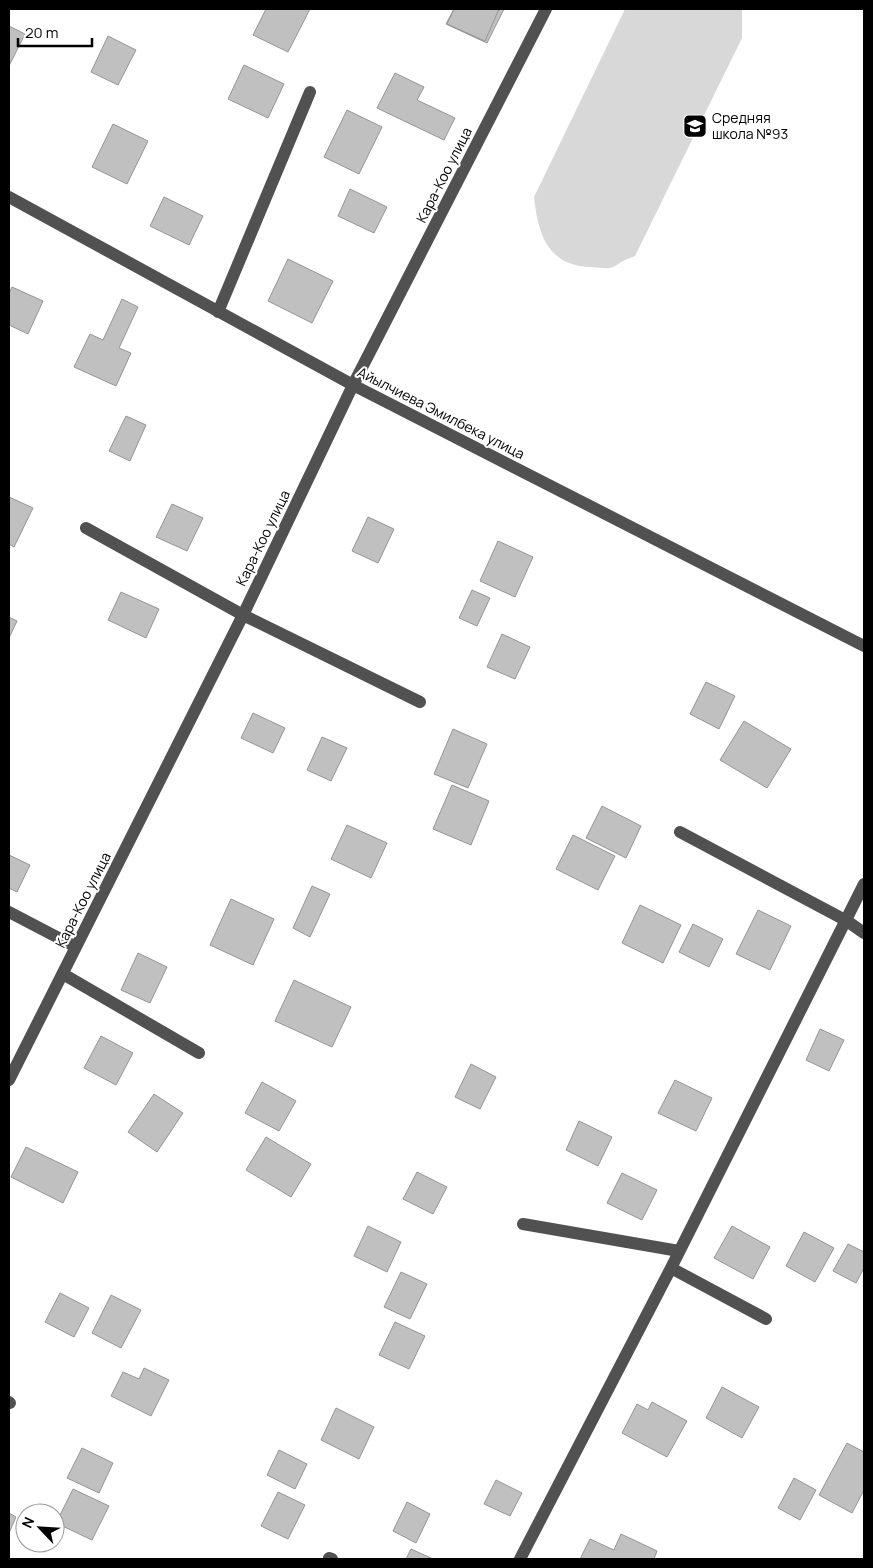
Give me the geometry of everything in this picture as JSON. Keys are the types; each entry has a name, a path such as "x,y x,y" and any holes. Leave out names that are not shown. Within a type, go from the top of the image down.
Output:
{"street":[{"name":"Кара-Коо улица","path":"9,1080 243,615 353,385 546,9"},
{"path":"218,312 310,92"},
{"name":"Айылчиева Эмилбека улица","path":"9,197 353,385 864,646"},
{"path":"86,528 243,615 420,702"},
{"path":"680,832 847,921 864,933"},
{"path":"520,1559 671,1268 864,884"},
{"path":"9,912 76,946"},
{"path":"62,974 199,1053"},
{"path":"523,1224 679,1251"},
{"path":"671,1268 766,1319"}],"shaded area":[{"path":"625,9 742,9 742,38 635,256 610,268 576,265 564,261 548,245 538,223 534,197"}],"building":[{"path":"266,9 310,9 288,52 253,35"},
{"path":"454,9 504,9 487,43 446,24"},
{"path":"454,9 499,9 485,41 447,24"},
{"path":"9,26 25,34 9,66"},
{"path":"108,36 136,50 118,85 91,72"},
{"path":"244,65 284,84 268,118 228,99"},
{"path":"395,73 424,87 417,100 455,118 444,140 377,108"},
{"path":"347,110 382,127 359,174 324,157"},
{"path":"113,124 148,141 127,184 92,167"},
{"path":"350,189 387,207 374,233 338,216"},
{"path":"164,197 203,216 189,245 150,226"},
{"path":"288,259 333,281 312,323 268,301"},
{"path":"12,287 43,301 28,334 9,325 9,293"},
{"path":"122,299 138,307 119,348 131,353 116,386 74,367 90,334 103,340"},
{"path":"126,416 146,425 130,461 109,451"},
{"path":"9,497 33,508 14,547 9,544"},
{"path":"172,504 203,518 187,551 156,537"},
{"path":"368,517 394,529 378,563 352,551"},
{"path":"498,541 533,557 515,597 480,581"},
{"path":"472,590 490,598 477,626 459,618"},
{"path":"121,592 159,609 146,638 108,620"},
{"path":"9,617 17,621 9,638"},
{"path":"502,634 530,647 515,679 487,667"},
{"path":"706,682 735,696 719,729 690,714"},
{"path":"253,713 285,728 273,753 241,738"},
{"path":"744,721 791,749 767,788 720,760"},
{"path":"453,729 487,744 468,788 434,774"},
{"path":"322,737 347,748 331,781 307,770"},
{"path":"452,785 489,801 471,845 433,829"},
{"path":"602,806 641,826 626,858 586,838"},
{"path":"347,825 387,843 371,878 331,859"},
{"path":"573,835 615,856 598,890 556,869"},
{"path":"9,855 30,865 17,892 9,888"},
{"path":"312,886 330,894 310,937 293,928"},
{"path":"231,899 274,919 253,965 210,945"},
{"path":"640,905 681,925 663,963 622,943"},
{"path":"758,910 791,926 770,970 736,954"},
{"path":"693,924 723,939 709,967 679,952"},
{"path":"138,953 167,967 150,1003 121,990"},
{"path":"294,980 351,1007 332,1047 275,1021"},
{"path":"820,1029 844,1040 829,1071 806,1060"},
{"path":"101,1036 133,1053 116,1085 84,1068"},
{"path":"471,1064 496,1077 480,1109 455,1097"},
{"path":"675,1080 712,1098 696,1131 658,1113"},
{"path":"262,1082 296,1101 279,1131 245,1113"},
{"path":"154,1094 183,1113 157,1152 128,1132"},
{"path":"579,1121 612,1137 598,1166 566,1150"},
{"path":"266,1137 311,1164 291,1197 246,1170"},
{"path":"26,1147 78,1172 63,1203 11,1177"},
{"path":"417,1172 447,1187 433,1214 403,1199"},
{"path":"622,1173 657,1190 642,1220 607,1203"},
{"path":"368,1226 401,1242 387,1272 354,1256"},
{"path":"732,1226 770,1247 753,1279 714,1258"},
{"path":"804,1232 834,1248 815,1282 786,1266"},
{"path":"848,1244 864,1252 864,1268 856,1283 833,1271"},
{"path":"401,1272 427,1284 410,1319 384,1307"},
{"path":"60,1293 89,1308 74,1337 45,1322"},
{"path":"111,1295 141,1310 121,1348 92,1333"},
{"path":"395,1322 425,1336 409,1369 379,1355"},
{"path":"144,1368 169,1380 151,1416 111,1396 123,1372 139,1379"},
{"path":"722,1387 759,1407 742,1438 706,1418"},
{"path":"652,1402 687,1421 667,1457 622,1433 637,1404 648,1410"},
{"path":"336,1408 374,1427 359,1459 321,1440"},
{"path":"847,1443 864,1452 864,1490 852,1513 819,1495"},
{"path":"82,1448 113,1463 99,1493 67,1478"},
{"path":"279,1450 307,1464 295,1489 267,1475"},
{"path":"794,1478 816,1490 800,1520 778,1508"},
{"path":"496,1480 522,1493 510,1516 484,1504"},
{"path":"73,1489 109,1506 92,1540 65,1527 65,1505"},
{"path":"278,1492 305,1505 288,1539 261,1526"},
{"path":"407,1502 430,1514 416,1543 393,1531"},
{"path":"9,1513 15,1516 15,1519 9,1533"},
{"path":"621,1534 657,1551 654,1559 580,1559 590,1539 614,1550"},
{"path":"411,1549 433,1559 406,1559"}],"place":[{"name":"Средняя школа №93","path":"695,126"}]}
